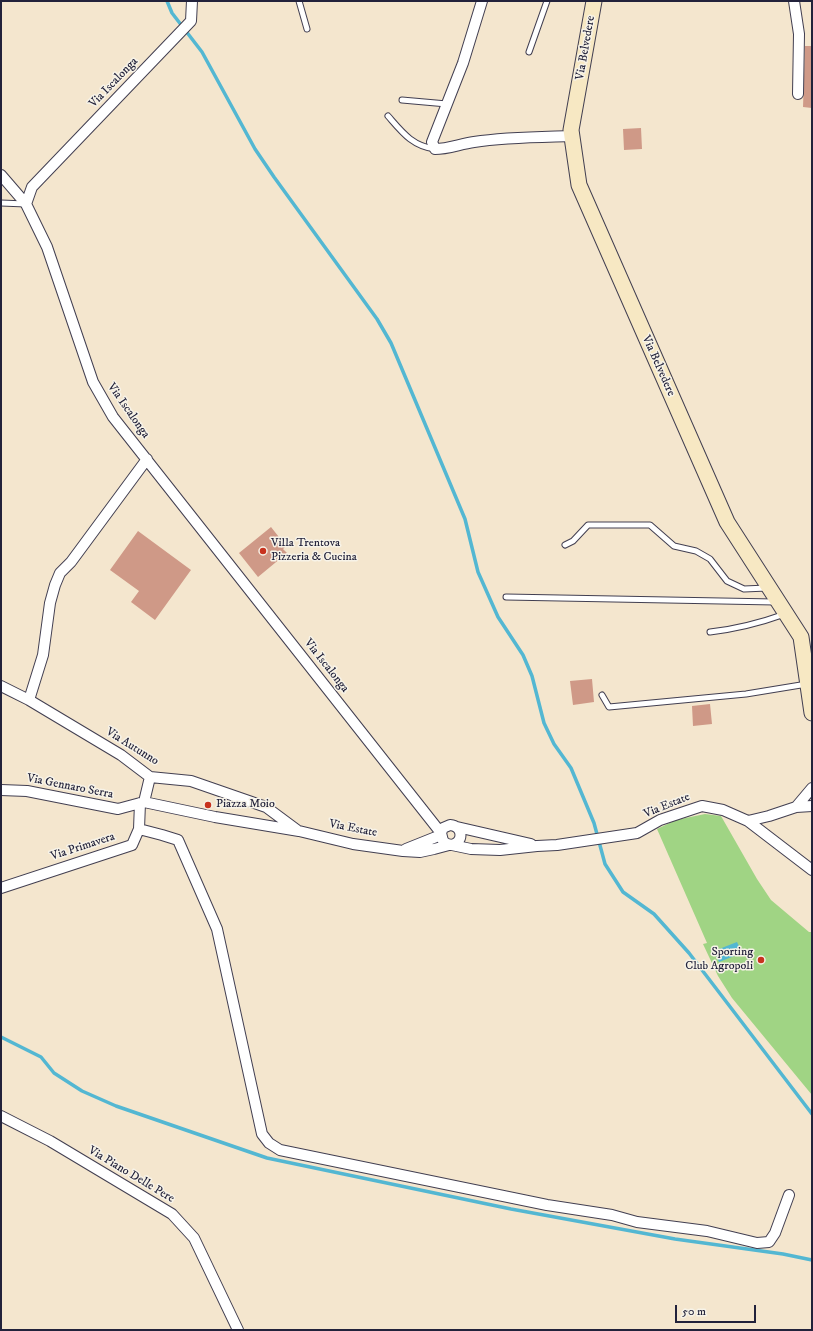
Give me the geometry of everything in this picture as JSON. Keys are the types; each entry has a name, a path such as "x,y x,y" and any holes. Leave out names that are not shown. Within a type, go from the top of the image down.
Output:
{"street":[{"name":"Via Iscalonga","path":"192,1 191,21 32,187 26,204 47,247 93,382 113,417 441,834"},
{"path":"482,1 463,63 432,142 435,149 444,149 474,142 572,136"},
{"name":"Via Belvedere","path":"594,1 571,130 579,185 727,522 801,637 812,713"},
{"path":"794,1 799,34 798,94"},
{"path":"1,175 26,204"},
{"path":"29,700 43,655 50,603 60,573 71,562 147,459"},
{"name":"Via Autunno","path":"1,686 29,700 121,755 150,777 191,781 266,807 299,831"},
{"path":"142,803 150,777"},
{"path":"796,806 812,788"},
{"name":"Via Gennaro Serra","path":"1,790 27,791 118,809 142,803 299,831"},
{"name":"Via Primavera","path":"1,888 132,846 139,829 142,803"},
{"name":"Via Estate","path":"299,831 353,844 403,851 420,852 449,845 471,849 500,850 557,845 637,833 660,820 702,806 723,810 748,821 812,870"},
{"path":"748,821 769,816 796,806 812,806"},
{"name":"Via Iscalonga","path":"425,814 453,826"},
{"path":"453,826 461,832 460,838 456,844 449,845 443,841 441,834 443,828 453,826"},
{"name":"Via Estate","path":"453,826 537,846"},
{"path":"139,829 178,840 216,929 262,1134 269,1143 280,1150 547,1205 612,1215 637,1222 707,1231 757,1243 769,1242 775,1233 789,1195"},
{"path":"403,851 441,834"},
{"name":"Via Piano Delle Pere","path":"1,1116 50,1141 172,1214 194,1238 238,1330"}],"lane":[{"path":"299,1 307,29"},
{"path":"529,52 547,1"},
{"path":"402,100 447,104"},
{"path":"388,116 404,135 423,147 435,149"},
{"path":"1,203 26,204"},
{"path":"565,545 573,542 588,526 650,525 674,546 696,551 710,560 727,581 744,589 770,588"},
{"path":"506,597 782,608"},
{"path":"710,632 733,629 767,620 782,608"},
{"path":"602,695 609,707 746,694 808,684"}],"green space":[{"name":"Sporting Club Agropoli","path":"705,814 721,816 757,879 771,900 809,932 812,932 812,1095 732,998 718,976 703,944 707,943 657,829 676,820"}],"water":[{"path":"737,942 742,953 719,962 714,951"}],"building":[{"path":"805,46 812,46 812,108 803,107"},
{"path":"641,128 642,149 624,150 623,129"},
{"name":"Villa Trentova Pizzeria & Cucina","path":"271,527 286,546 283,549 287,553 258,577 239,553"},
{"path":"138,531 191,570 155,620 131,602 139,591 110,570"},
{"path":"592,679 594,702 573,705 570,681"},
{"path":"710,704 712,724 693,726 692,706"}],"waterway":[{"path":"167,1 172,13 202,52 255,149 377,319 391,343 465,519 478,572 498,617 523,655 532,676 544,723 554,744 571,768 594,823 605,864 623,892 654,914 689,953 812,1114"},
{"path":"1,1037 41,1057 54,1073 82,1091 116,1106 267,1158 511,1209 675,1239 783,1254 812,1260"}],"place":[{"name":"Villa Trentova Pizzeria & Cucina","path":"263,551"},
{"name":"Piazza Moio","path":"208,805"},
{"name":"Sporting Club Agropoli","path":"761,960"}]}
